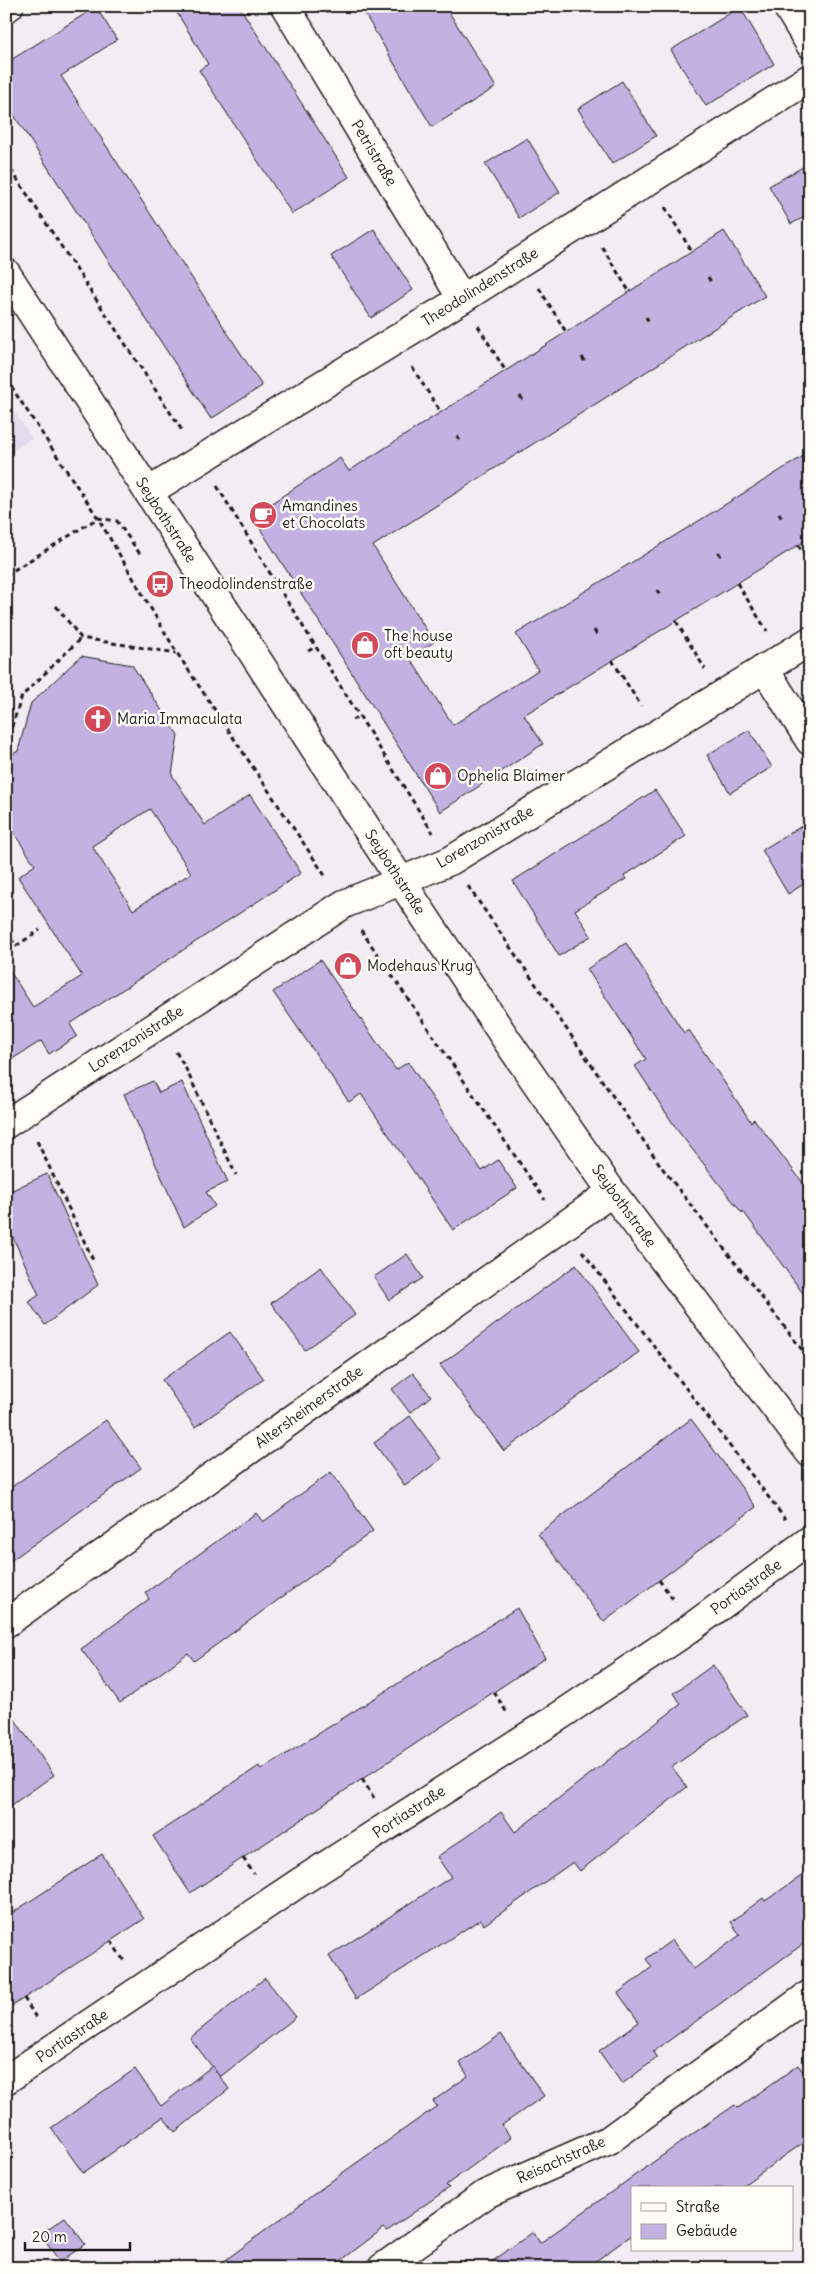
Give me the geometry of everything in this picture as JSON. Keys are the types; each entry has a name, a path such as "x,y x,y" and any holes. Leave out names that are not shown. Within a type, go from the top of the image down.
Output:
{"street":[{"name":"Petristraße","path":"285,6 462,299"},
{"path":"787,6 810,44"},
{"name":"Theodolindenstraße","path":"148,492 586,222 810,78"},
{"name":"Seybothstraße","path":"6,273 401,881 508,1042 612,1192 810,1453"},
{"name":"Lorenzonistraße","path":"13,1120 344,904 450,861 720,694 810,641"},
{"path":"773,662 810,741"},
{"name":"Altersheimerstraße","path":"6,1623 612,1192"},
{"name":"Portiastraße","path":"6,2080 297,1884 569,1710 685,1632 807,1542"},
{"name":"Reisachstraße","path":"382,2268 486,2194 609,2140 810,1994"}],"path":[{"path":"6,162 200,459 450,861 663,1169 810,1360"},
{"path":"649,181 692,252"},
{"path":"586,222 629,291"},
{"path":"522,261 566,332"},
{"path":"708,278 712,284"},
{"path":"462,299 505,370"},
{"path":"646,317 650,324"},
{"path":"396,340 440,411"},
{"path":"582,357 586,364"},
{"path":"6,379 98,518 177,653 562,1226 807,1542"},
{"path":"520,396 525,403"},
{"path":"457,436 460,443"},
{"path":"779,514 783,521"},
{"path":"6,575 98,518 117,521 140,554"},
{"path":"798,545 810,564"},
{"path":"718,552 723,559"},
{"path":"737,583 773,662"},
{"path":"657,590 661,597"},
{"path":"56,606 81,638 177,653"},
{"path":"676,621 720,694"},
{"path":"594,630 598,637"},
{"path":"6,744 22,696 81,638"},
{"path":"308,652 316,647"},
{"path":"612,660 657,734"},
{"path":"352,720 359,716"},
{"path":"6,931 16,946 40,930"},
{"path":"158,1025 185,1066 236,1175"},
{"path":"13,1120 41,1147 93,1260"}],"shaded area":[{"path":"6,400 32,438 6,456"}],"building":[{"path":"173,6 239,6 349,177 292,214 199,70 208,64"},
{"path":"360,6 445,6 496,87 432,127"},
{"path":"96,7 117,40 61,76 262,386 211,419 6,103 6,63"},
{"path":"740,7 774,64 706,106 671,50"},
{"path":"622,81 656,136 612,164 578,109"},
{"path":"527,138 560,192 519,218 485,164"},
{"path":"810,163 810,214 791,224 769,186"},
{"path":"374,229 413,290 371,318 331,256"},
{"path":"724,231 765,296 373,546 434,642 410,658 453,725 538,670 516,634 810,452 810,538 524,715 543,744 440,812 252,516 340,458 349,471"},
{"path":"81,656 132,665 178,735 172,775 205,825 250,795 301,873 70,1024 77,1036 49,1054 41,1041 6,1063 6,965 33,1007 82,976 18,877 35,865 6,821 6,758 18,751 31,703","holes":["150,809 191,873 133,910 92,846"]},
{"path":"749,730 772,767 730,793 707,755"},
{"path":"655,790 686,836 624,876 626,879 575,910 591,936 559,956 513,881"},
{"path":"810,821 810,880 788,894 762,850"},
{"path":"626,943 684,1033 689,1030 751,1122 754,1119 810,1192 810,1303 743,1211 742,1213 678,1131 635,1066 646,1059 587,969"},
{"path":"320,960 396,1070 408,1062 482,1171 498,1160 517,1188 453,1230 361,1094 349,1102 273,992"},
{"path":"153,1081 159,1093 182,1082 228,1182 206,1192 215,1206 184,1227 124,1094"},
{"path":"47,1174 98,1285 45,1325 29,1302 39,1295 6,1222 6,1193"},
{"path":"407,1254 423,1278 389,1300 374,1277"},
{"path":"576,1265 639,1352 504,1451 440,1365"},
{"path":"321,1267 355,1315 305,1350 271,1303"},
{"path":"230,1332 264,1379 195,1427 162,1380"},
{"path":"413,1373 431,1396 410,1413 392,1389"},
{"path":"410,1416 441,1459 405,1486 374,1443"},
{"path":"691,1419 756,1507 604,1622 538,1534"},
{"path":"106,1420 141,1468 6,1564 6,1491"},
{"path":"331,1472 373,1531 194,1661 188,1653 120,1703 81,1649 149,1599 145,1593 256,1513 263,1522"},
{"path":"517,1608 545,1658 190,1893 153,1836 259,1766 261,1770"},
{"path":"713,1665 747,1715 672,1767 687,1787 580,1871 573,1862 484,1925 481,1919 356,1999 329,1956 451,1877 437,1857 501,1812 515,1832 681,1704 674,1693"},
{"path":"6,1707 54,1775 6,1809"},
{"path":"102,1854 144,1919 6,2010 6,1917"},
{"path":"810,1870 810,1939 653,2052 657,2058 622,2084 599,2051 639,2022 618,1993 652,1967 646,1959 672,1940 694,1969 740,1935 731,1922 763,1898 765,1901"},
{"path":"265,1978 296,2017 220,2077 190,2038"},
{"path":"501,2034 544,2096 502,2125 511,2138 446,2185 449,2188 387,2231 384,2228 331,2268 215,2268 345,2171 437,2106 433,2101 468,2076 460,2063"},
{"path":"798,2065 810,2081 810,2138 742,2186 631,2186 631,2236 586,2268 483,2268 533,2232 540,2243 708,2123 735,2105 738,2108"},
{"path":"212,2066 229,2089 175,2132 163,2117 83,2173 51,2128 135,2069 161,2106"},
{"path":"65,2217 85,2244 60,2262 40,2234"}],"place":[{"name":"Amandines et Chocolats","path":"263,515"},
{"name":"Theodolindenstraße","path":"160,584"},
{"name":"The house oft beauty","path":"365,645"},
{"name":"Maria Immaculata","path":"98,719"},
{"name":"Ophelia Blaimer","path":"438,776"},
{"name":"Modehaus Krug","path":"348,966"}]}
